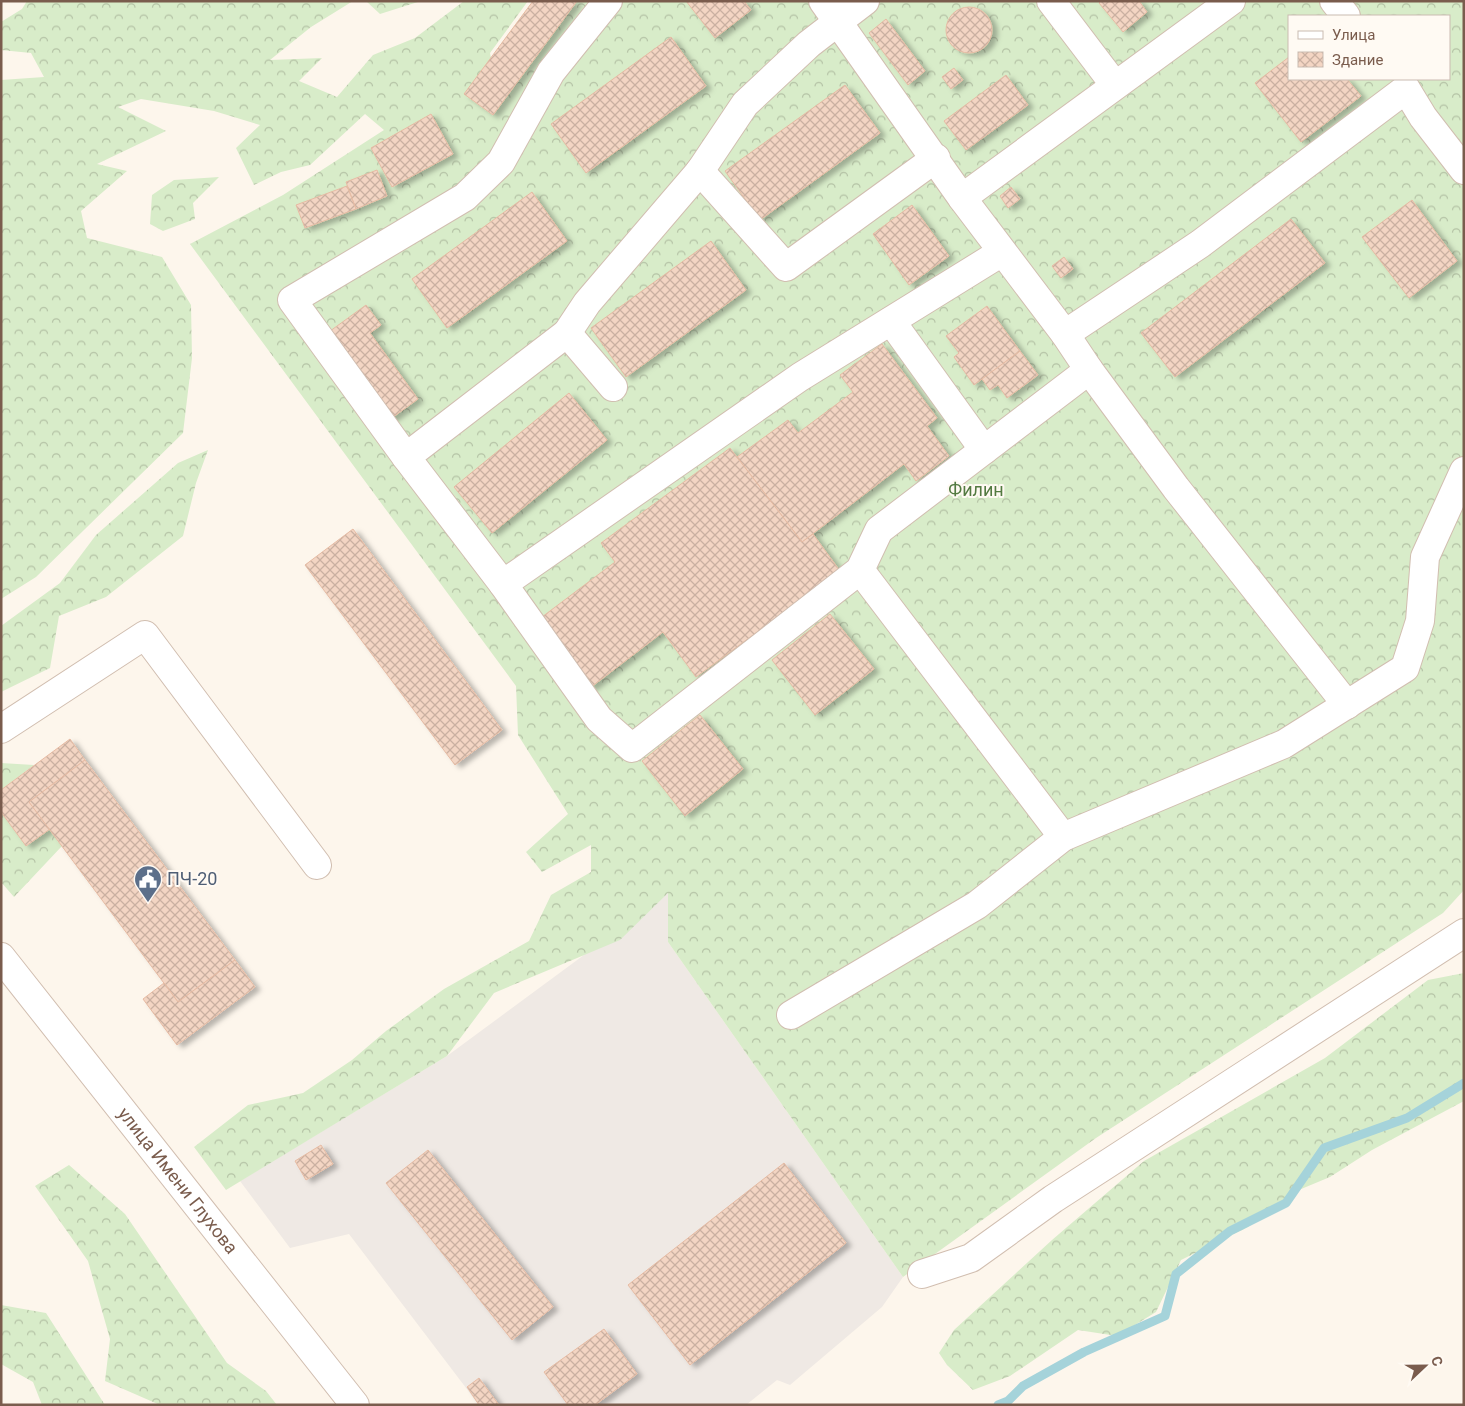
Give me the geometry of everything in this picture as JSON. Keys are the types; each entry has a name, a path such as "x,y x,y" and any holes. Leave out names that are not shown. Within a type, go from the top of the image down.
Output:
{"street":[{"path":"608,1 551,72 501,162 465,197 292,300 406,458 503,584 599,719 632,748 860,570 879,530 1089,370"},
{"path":"406,458 567,333 587,303 700,171 745,104 809,44 830,11 865,1"},
{"path":"1051,1 1114,84"},
{"path":"962,198 1114,84 1231,1"},
{"path":"1334,1 1345,15"},
{"path":"830,11 936,158 962,198 1065,334 1089,370 1182,496 1347,705"},
{"path":"1065,334 1200,244 1402,84 1423,117 1464,170"},
{"path":"700,171 786,268 936,158"},
{"path":"503,584 800,377 1002,252"},
{"path":"891,321 984,450"},
{"path":"567,333 613,387"},
{"path":"791,1015 977,905 1063,837 1284,744 1405,668 1420,621 1425,558 1464,471"},
{"path":"860,570 1063,837"},
{"path":"1,729 145,635 317,865"},
{"path":"922,1274 971,1258 1053,1199 1464,933"},
{"name":"улица Имени Глухова","path":"1,957 355,1405"}],"shaded area":[{"path":"668,893 668,942 903,1277 882,1307 790,1385 777,1380 746,1405 479,1405 349,1234 290,1248 240,1181 447,1056"}],"green space":[{"name":"Филин","path":"27,1 353,1 311,27 270,60 322,58 299,81 337,97 373,55 415,38 464,1 528,1 490,53 491,58 533,1 1464,1 1464,890 1443,913 1096,1138 903,1277 668,942 668,893 620,940 494,993 447,1056 226,1190 194,1147 248,1105 303,1093 352,1060 386,1031 444,989 529,941 551,895 591,872 591,845 542,872 526,852 568,814 518,735 516,686 190,244 283,195 384,130 365,114 310,165 281,172 254,185 236,148 260,125 214,111 141,99 118,107 166,131 97,164 127,171 81,211 87,238 162,257 191,305 192,358 183,433 36,577 1,599 1,80 44,77 31,53 1,50 1,22 22,9"},
{"path":"366,1 421,1 380,14"},
{"path":"219,177 193,203 195,219 163,231 150,224 152,195 174,180"},
{"path":"208,450 196,483 183,536 106,597 59,616 50,668 1,692 1,626 60,583 96,535 178,463"},
{"path":"1,763 34,765 1,790"},
{"path":"1,812 26,846 50,829 62,846 14,897 1,882"},
{"path":"1464,973 1464,1101 1372,1150 1330,1177 1294,1192 1248,1227 1181,1260 1156,1312 1117,1336 1078,1330 1010,1376 973,1390 947,1365 939,1353 954,1330 1052,1240 1144,1161 1325,1058 1428,980"},
{"path":"69,1165 125,1214 227,1363 266,1391 277,1405 160,1405 105,1381 110,1339 88,1261 35,1186"},
{"path":"1,1305 46,1313 105,1405 42,1405 33,1382 1,1364"}],"building":[{"path":"533,1 577,1 493,115 464,94"},
{"path":"686,1 744,1 751,10 715,38"},
{"path":"1101,1 1139,1 1147,12 1123,32 1099,3"},
{"path":"969,7 982,11 988,17 992,30 988,43 982,49 969,53 956,49 950,43 946,30 950,17 956,11"},
{"path":"886,19 925,71 908,85 869,33"},
{"path":"671,37 706,86 586,173 551,124"},
{"path":"1288,58 1288,80 1348,80 1361,96 1301,142 1255,83"},
{"path":"954,68 963,80 951,89 942,77"},
{"path":"1006,75 1028,105 966,150 944,121"},
{"path":"845,85 880,133 760,220 725,171"},
{"path":"431,114 453,154 392,187 371,148"},
{"path":"377,170 387,196 356,209 346,182"},
{"path":"347,186 356,209 305,228 296,205"},
{"path":"1011,187 1020,199 1008,208 1000,196"},
{"path":"532,192 567,241 447,328 412,279"},
{"path":"1412,200 1457,261 1409,298 1362,237"},
{"path":"912,205 949,256 909,285 873,234"},
{"path":"1291,219 1325,263 1175,377 1141,333"},
{"path":"711,241 746,290 626,377 591,328"},
{"path":"1064,257 1073,269 1061,278 1052,266"},
{"path":"366,305 381,325 370,333 418,399 389,420 326,334"},
{"path":"987,306 1020,351 974,385 954,357 959,353 946,336"},
{"path":"882,344 937,418 927,426 949,456 916,481 904,464 802,542 737,457 788,420 798,433 853,392 840,375"},
{"path":"1020,351 1038,375 1007,398 998,385 990,390 982,379"},
{"path":"569,393 607,440 492,533 454,487"},
{"path":"730,448 802,542 813,534 840,571 696,677 663,632 590,688 538,620 615,562 601,543"},
{"path":"353,529 502,730 455,765 305,565"},
{"path":"830,614 874,669 815,715 772,660"},
{"path":"700,715 743,769 685,816 642,761"},
{"path":"70,739 85,760 29,802 50,829 26,846 1,812 1,790"},
{"name":"ПЧ-20","path":"85,760 235,960 178,1002 29,802"},
{"path":"235,960 255,987 177,1045 143,999 164,983 178,1002"},
{"path":"321,1145 333,1164 306,1180 295,1161"},
{"path":"428,1150 553,1307 512,1340 386,1183"},
{"path":"784,1163 846,1243 690,1365 628,1285"},
{"path":"604,1329 637,1374 595,1405 568,1405 544,1372"},
{"path":"479,1378 499,1405 479,1405 467,1387"}],"waterway":[{"path":"998,1405 1008,1401 1023,1386 1084,1352 1165,1316 1176,1274 1230,1231 1286,1203 1324,1148 1407,1118 1464,1083"}],"place":[{"name":"ПЧ-20","path":"148,903"}]}
